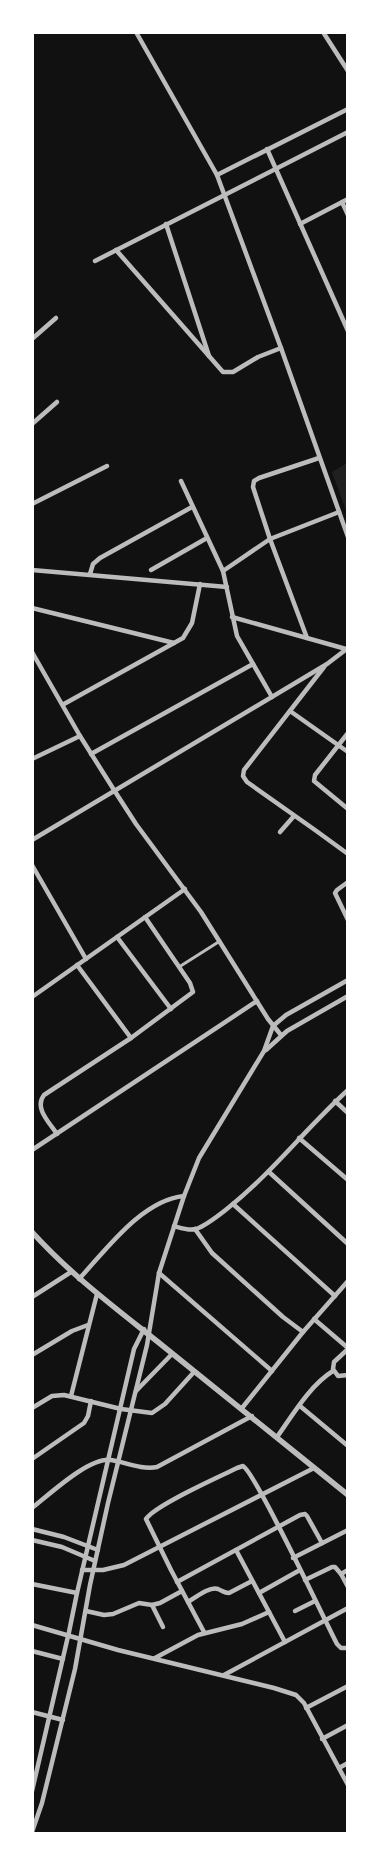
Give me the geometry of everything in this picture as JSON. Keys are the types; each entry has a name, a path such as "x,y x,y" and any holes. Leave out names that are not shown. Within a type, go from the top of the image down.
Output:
{"street":[{"path":"136,32 216,175 224,194 348,537"},
{"path":"323,32 347,70"},
{"path":"216,175 348,109"},
{"path":"96,260 348,132"},
{"path":"267,149 348,331"},
{"path":"300,224 348,199"},
{"path":"342,202 348,215"},
{"path":"166,224 209,358"},
{"path":"116,250 220,370 229,373 258,357 281,348"},
{"path":"32,339 56,318"},
{"path":"32,424 57,402"},
{"path":"307,638 270,539 253,487 254,481 259,478 320,458"},
{"path":"32,504 107,466"},
{"path":"181,481 223,572 237,636 272,697"},
{"path":"90,574 93,564 100,558 192,507"},
{"path":"223,572 270,539 339,512"},
{"path":"151,570 207,538"},
{"path":"32,570 227,587"},
{"path":"64,704 183,638 192,623 200,584"},
{"path":"32,608 174,643"},
{"path":"232,617 347,648"},
{"path":"32,840 327,664 347,648"},
{"path":"32,652 64,704 80,736 114,790 185,889 273,1026 281,1035"},
{"path":"91,754 253,664"},
{"path":"327,664 244,770 242,776 247,782 348,854"},
{"path":"290,711 348,752"},
{"path":"348,733 315,775 314,781 348,810"},
{"path":"32,759 80,736"},
{"path":"280,832 294,816"},
{"path":"32,866 86,959"},
{"path":"348,882 335,893 348,920"},
{"path":"32,997 185,889"},
{"path":"57,1134 40,1107 42,1098 131,1038 189,996 193,990 144,917"},
{"path":"117,937 171,1009"},
{"path":"179,967 220,941"},
{"path":"77,965 131,1038"},
{"path":"32,1791 134,1349 150,1323 159,1274 194,1168 206,1144 264,1051 273,1026 286,1015 348,980"},
{"path":"264,1051 281,1035 348,996"},
{"path":"32,1150 257,1001"},
{"path":"174,1226 195,1229 232,1204 268,1172 335,1101 348,1090"},
{"path":"335,1101 348,1113"},
{"path":"300,1138 348,1180"},
{"path":"268,1172 348,1244"},
{"path":"79,1279 145,1212 164,1200 184,1196"},
{"path":"232,1204 335,1296"},
{"path":"195,1229 212,1252 283,1317 303,1332"},
{"path":"32,1232 71,1272 97,1294 252,1416 348,1495"},
{"path":"32,1297 71,1272"},
{"path":"159,1274 272,1371"},
{"path":"242,1408 303,1332 348,1281"},
{"path":"71,1396 97,1294"},
{"path":"277,1437 318,1382 333,1371 334,1362 348,1349 314,1319"},
{"path":"32,1355 72,1331 88,1324"},
{"path":"32,1832 42,1803 81,1640 93,1570 135,1392 146,1332"},
{"path":"135,1392 172,1354"},
{"path":"333,1371 338,1376 347,1375"},
{"path":"32,1408 52,1396 60,1394 150,1414 157,1411 194,1372"},
{"path":"32,1459 83,1424 87,1419 91,1401"},
{"path":"300,1406 348,1446"},
{"path":"32,1508 98,1460 118,1461 146,1468 156,1467 252,1416"},
{"path":"204,1632 146,1523 147,1516 166,1504 237,1468 245,1466 338,1646 348,1648"},
{"path":"82,1570 111,1569 124,1565 314,1468"},
{"path":"176,1582 305,1514 322,1543"},
{"path":"32,1529 64,1537 98,1550"},
{"path":"293,1558 348,1530"},
{"path":"32,1540 62,1547 95,1561"},
{"path":"236,1550 285,1642"},
{"path":"305,1580 331,1567 336,1567 348,1587"},
{"path":"259,1593 300,1570"},
{"path":"341,1574 348,1570"},
{"path":"188,1602 212,1589 229,1593 252,1581"},
{"path":"32,1584 77,1593"},
{"path":"86,1612 109,1615 139,1603 152,1605 165,1601 182,1591"},
{"path":"295,1611 315,1601"},
{"path":"152,1605 163,1627"},
{"path":"223,1676 348,1608"},
{"path":"155,1658 204,1632 242,1624 269,1612"},
{"path":"32,1625 81,1640 294,1693 301,1699 348,1785"},
{"path":"32,1652 63,1660"},
{"path":"306,1708 348,1686"},
{"path":"32,1712 62,1720"},
{"path":"322,1739 348,1725"},
{"path":"339,1768 348,1763"}],"shaded area":[{"path":"347,463 347,513 332,472"}]}
